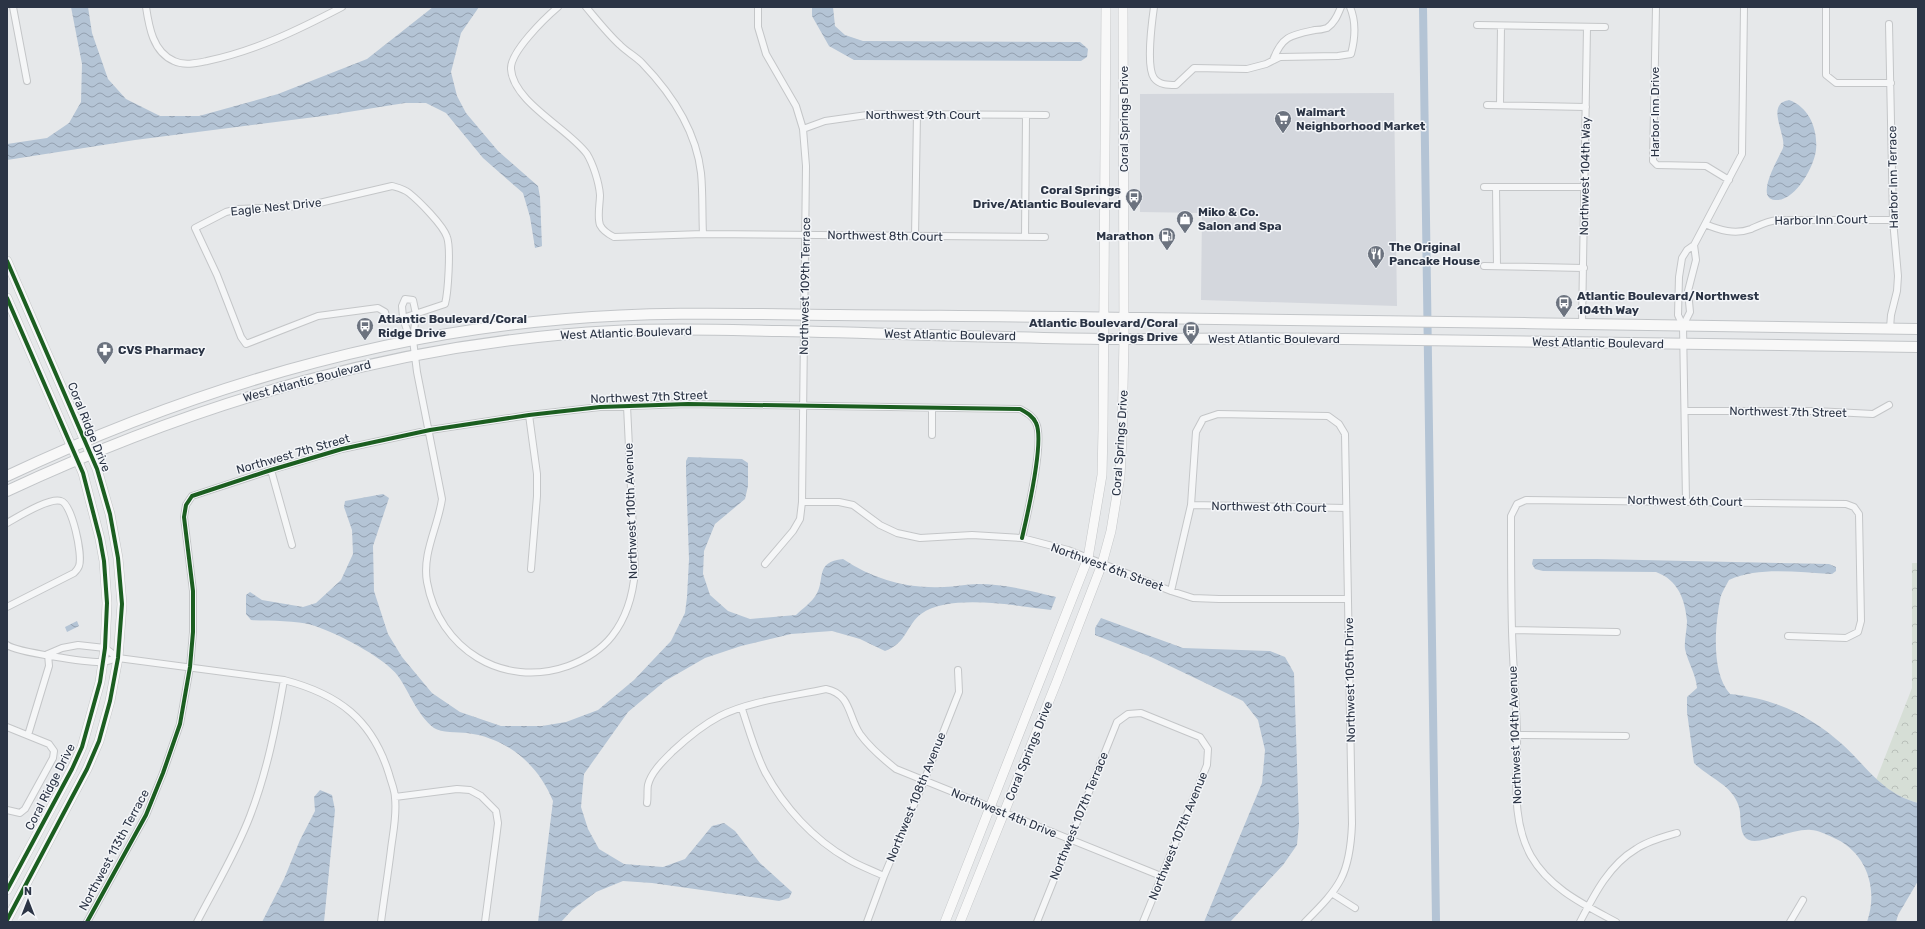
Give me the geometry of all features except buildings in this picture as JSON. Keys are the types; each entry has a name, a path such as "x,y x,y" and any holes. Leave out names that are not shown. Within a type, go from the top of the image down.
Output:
{"main road":[{"name":"Coral Springs Drive","path":"945,922 1044,675 1088,558 1102,475 1106,7"},
{"name":"Coral Springs Drive","path":"960,922 1102,564 1111,531 1120,476 1124,339 1123,7"},
{"name":"Coral Ridge Drive","path":"7,261 91,453 110,514 118,558 122,604 118,658 108,708 99,741 88,769 7,920"},
{"name":"Coral Ridge Drive","path":"7,298 78,459 93,508 104,561 107,602 103,662 92,715 82,747 7,890"},
{"name":"West Atlantic Boulevard","path":"7,476 86,440 175,405 237,384 334,357 413,340 564,319 667,314 1104,316 1918,329"},
{"name":"West Atlantic Boulevard","path":"7,491 91,453 151,429 232,401 330,373 416,354 518,339 619,330 698,330 1104,339 1411,340 1918,347"},
{"path":"30,848 42,854"}],"street":[{"path":"13,7 27,81"},
{"path":"146,7 153,40 163,54 175,62 191,64 261,46 303,28 342,7"},
{"name":"Northwest 8th Court","path":"558,7 527,38 511,67 512,78 540,112 586,154 594,172 600,193 600,224 605,232 614,237 703,234 1045,237"},
{"path":"586,7 621,46 640,61 656,78 671,96 684,119 694,144 701,173 703,234"},
{"name":"Northwest 109th Terrace","path":"758,7 758,27 766,54 796,106 803,129 806,166 802,502 800,519 793,531 765,564"},
{"path":"1154,7 1150,57 1152,73 1155,79 1161,84 1176,85 1194,68 1247,69 1280,57 1338,56 1351,54 1354,35 1353,15 1350,7"},
{"path":"1273,60 1277,49 1285,39 1294,34 1327,28 1334,22 1341,7"},
{"name":"Harbor Inn Drive","path":"1656,7 1653,161 1657,165 1706,166 1728,180"},
{"path":"1684,326 1678,315 1679,277 1682,258 1687,250 1694,246 1742,154 1744,7"},
{"path":"1826,7 1826,75 1836,83 1891,83"},
{"name":"Harbor Inn Terrace","path":"1889,24 1893,220 1898,276 1897,291 1891,315 1890,328"},
{"path":"1478,25 1605,27"},
{"path":"1500,105 1501,26"},
{"name":"Northwest 104th Way","path":"1582,324 1587,27"},
{"path":"1487,105 1586,106"},
{"name":"Northwest 9th Court","path":"803,129 825,121 849,116 874,114 1046,115"},
{"path":"915,237 917,114"},
{"path":"1025,237 1026,115"},
{"name":"Eagle Nest Drive","path":"387,320 386,312 378,308 324,315 246,344 241,337 220,281 195,228 226,212 238,209 287,207 309,204 392,186 401,188 409,193 444,229 448,238 448,295 445,304 403,318"},
{"path":"1484,187 1585,187"},
{"path":"1496,187 1497,266"},
{"name":"Harbor Inn Court","path":"1705,224 1720,230 1731,232 1749,230 1766,221 1778,220 1893,220"},
{"path":"1686,501 1684,326 1690,312 1688,291 1696,260 1694,246"},
{"path":"1484,266 1584,268"},
{"path":"1679,291 1688,291"},
{"path":"404,299 413,300 416,314 413,340 407,330 403,318 402,306 404,299"},
{"name":"Northwest 110th Avenue","path":"413,340 416,354 417,372 430,430 442,499 439,518 430,544 426,562 427,581 432,600 440,620 455,640 472,655 492,665 512,672 533,674 556,670 578,663 598,650 612,636 626,614 633,593 635,571 627,406"},
{"name":"Northwest 7th Street","path":"1686,411 1873,414 1889,405"},
{"name":"Northwest 7th Street","path":"186,505 192,496 342,449 430,430 529,415 627,406 803,406 1020,409 1031,415 1037,424 1039,436 1030,501 1022,538"},
{"path":"932,408 932,435"},
{"name":"Northwest 105th Drive","path":"1191,505 1196,432 1203,419 1218,414 1328,416 1339,424 1345,434 1352,824 1351,850 1345,873 1333,894 1305,922"},
{"path":"529,415 537,496 531,569"},
{"path":"271,470 292,546"},
{"path":"7,523 55,500 67,504 70,510 78,542 80,561 79,568 74,573 7,607"},
{"name":"Northwest 6th Court","path":"1517,504 1526,500 1686,501 1846,504 1854,507 1859,514 1860,621 1858,632 1846,638 1788,636"},
{"name":"Northwest 6th Street","path":"802,502 839,502 853,505 897,533 920,538 972,535 1022,538 1068,550 1171,591 1193,598 1348,599"},
{"name":"Northwest 104th Avenue","path":"1517,504 1511,516 1512,630 1517,735 1516,801 1521,830 1532,856 1548,877 1565,894 1616,922"},
{"name":"Northwest 113th Terrace","path":"88,922 146,814 163,773 180,724 190,667 193,632 193,591 184,517 186,505"},
{"path":"1171,591 1191,505"},
{"name":"Northwest 6th Court","path":"1191,505 1346,508"},
{"path":"1512,630 1617,632"},
{"path":"7,645 20,651 48,654 57,658 103,662 118,658 284,680 309,687 334,699 353,714 370,733 383,754 395,797 394,826 381,922"},
{"path":"48,654 68,646 78,645 105,648 118,658"},
{"path":"68,646 68,659"},
{"path":"28,735 49,666 48,654"},
{"name":"Northwest 108th Avenue","path":"867,922 884,876 959,692 958,670"},
{"path":"197,922 229,862 250,816 267,764 284,680"},
{"name":"Northwest 4th Drive","path":"742,709 762,703 826,690 836,691 844,699 860,733 875,752 896,769 1161,876"},
{"path":"647,803 648,785 652,776 675,750 699,729 710,722 721,716 742,709 754,746 765,771 781,797 804,825 826,844 848,859 884,876"},
{"name":"Northwest 107th Terrace","path":"1037,922 1117,722 1128,714 1141,714 1200,738 1208,749"},
{"path":"7,727 49,744 54,751 54,758 26,809 20,813 7,810"},
{"path":"1517,735 1626,736"},
{"name":"Northwest 107th Avenue","path":"1143,922 1207,765 1208,749"},
{"path":"395,797 457,789 470,790 481,796 496,811 498,823 485,922"},
{"path":"1580,922 1606,877 1620,861 1636,849 1676,833"},
{"path":"1333,894 1355,908"},
{"path":"1790,922 1803,900"}],"shaded area":[{"path":"1394,93 1397,306 1201,300 1202,213 1140,212 1140,94"}],"green space":[{"path":"1912,563 1918,563 1918,803 1896,794 1876,780 1912,688"}],"water":[{"path":"71,7 88,7 92,33 108,79 126,99 160,116 199,116 278,94 367,59 433,7 479,7 461,33 451,72 457,96 466,113 498,151 538,186 540,197 542,246 535,248 530,217 523,193 483,158 446,113 426,103 405,103 323,116 135,140 7,160 7,144 47,138 69,123 81,102 82,64"},
{"path":"812,7 833,7 835,26 845,35 863,41 1080,42 1088,49 1087,57 1081,61 854,60 829,46 812,16"},
{"path":"1789,100 1802,108 1811,120 1814,127 1816,150 1812,165 1796,190 1782,199 1775,200 1769,198 1767,185 1773,168 1783,148 1783,139 1778,121 1779,106 1785,101"},
{"path":"688,457 742,459 748,463 748,486 745,499 715,524 704,551 703,574 710,595 728,611 750,619 796,615 816,595 819,589 824,567 834,561 843,559 878,577 904,584 930,587 948,587 988,584 1017,588 1056,597 1051,610 1002,604 966,602 934,608 916,618 898,643 885,651 860,639 832,631 791,634 741,646 705,658 665,681 628,712 584,774 581,807 588,829 599,849 624,864 663,867 685,859 712,826 724,823 735,831 760,863 792,892 789,898 779,901 652,883 623,881 596,892 572,910 561,922 538,922 553,801 539,775 519,755 508,747 495,741 482,736 467,733 445,732 434,728 423,717 414,704 398,676 371,653 346,639 322,628 305,623 251,620 246,614 246,595 250,592 262,600 303,607 316,603 341,580 353,554 352,530 344,507 345,501 383,494 389,498 373,546 374,591 388,634 402,657 432,693 460,712 501,726 542,726 566,722 598,710 634,680 671,641 685,613 689,559 686,472 686,461"},
{"path":"1533,559 1829,564 1836,567 1836,571 1832,574 1780,571 1754,573 1729,580 1721,595 1718,611 1716,636 1717,662 1724,685 1730,694 1746,696 1776,704 1803,716 1829,733 1842,744 1876,779 1885,786 1905,799 1918,803 1918,881 1898,915 1896,922 1867,922 1871,896 1867,872 1854,851 1844,843 1822,832 1811,830 1796,831 1761,840 1749,840 1743,834 1739,807 1732,793 1694,763 1687,712 1687,697 1697,688 1685,649 1687,621 1684,605 1679,591 1670,580 1656,572 1543,571 1535,569 1532,564"},
{"path":"1101,618 1183,648 1270,651 1285,657 1294,673 1299,824 1297,845 1283,865 1230,922 1204,922 1262,783 1265,750 1258,720 1243,701 1151,657 1095,635 1095,628"},
{"path":"77,621 79,626 67,632 65,627"},
{"path":"320,790 332,795 335,810 324,922 262,922 284,879 300,840 315,811 314,797"}],"waterway":[{"path":"1423,7 1436,922"}],"cycle path":[{"path":"7,261 97,469 110,514 118,558 122,604 118,658 110,701 99,741 87,769 7,920"},
{"path":"7,298 83,473 100,539 104,561 107,603 105,648 100,682 82,747 72,769 7,890"},
{"path":"87,922 146,815 163,773 180,724 190,667 193,632 193,591 184,517 186,505 192,496 342,449 430,430 529,415 600,407 688,404 1020,409 1033,418 1038,432 1037,461 1022,538"}],"place":[{"name":"Walmart Neighborhood Market","path":"1283,134"},
{"name":"Coral Springs Drive/Atlantic Boulevard","path":"1134,212"},
{"name":"Miko & Co. Salon and Spa","path":"1185,234"},
{"name":"Marathon","path":"1167,251"},
{"name":"The Original Pancake House","path":"1376,269"},
{"name":"Atlantic Boulevard/Northwest 104th Way","path":"1564,318"},
{"name":"Atlantic Boulevard/Coral Ridge Drive","path":"365,341"},
{"name":"Atlantic Boulevard/Coral Springs Drive","path":"1191,345"},
{"name":"CVS Pharmacy","path":"105,365"}]}
